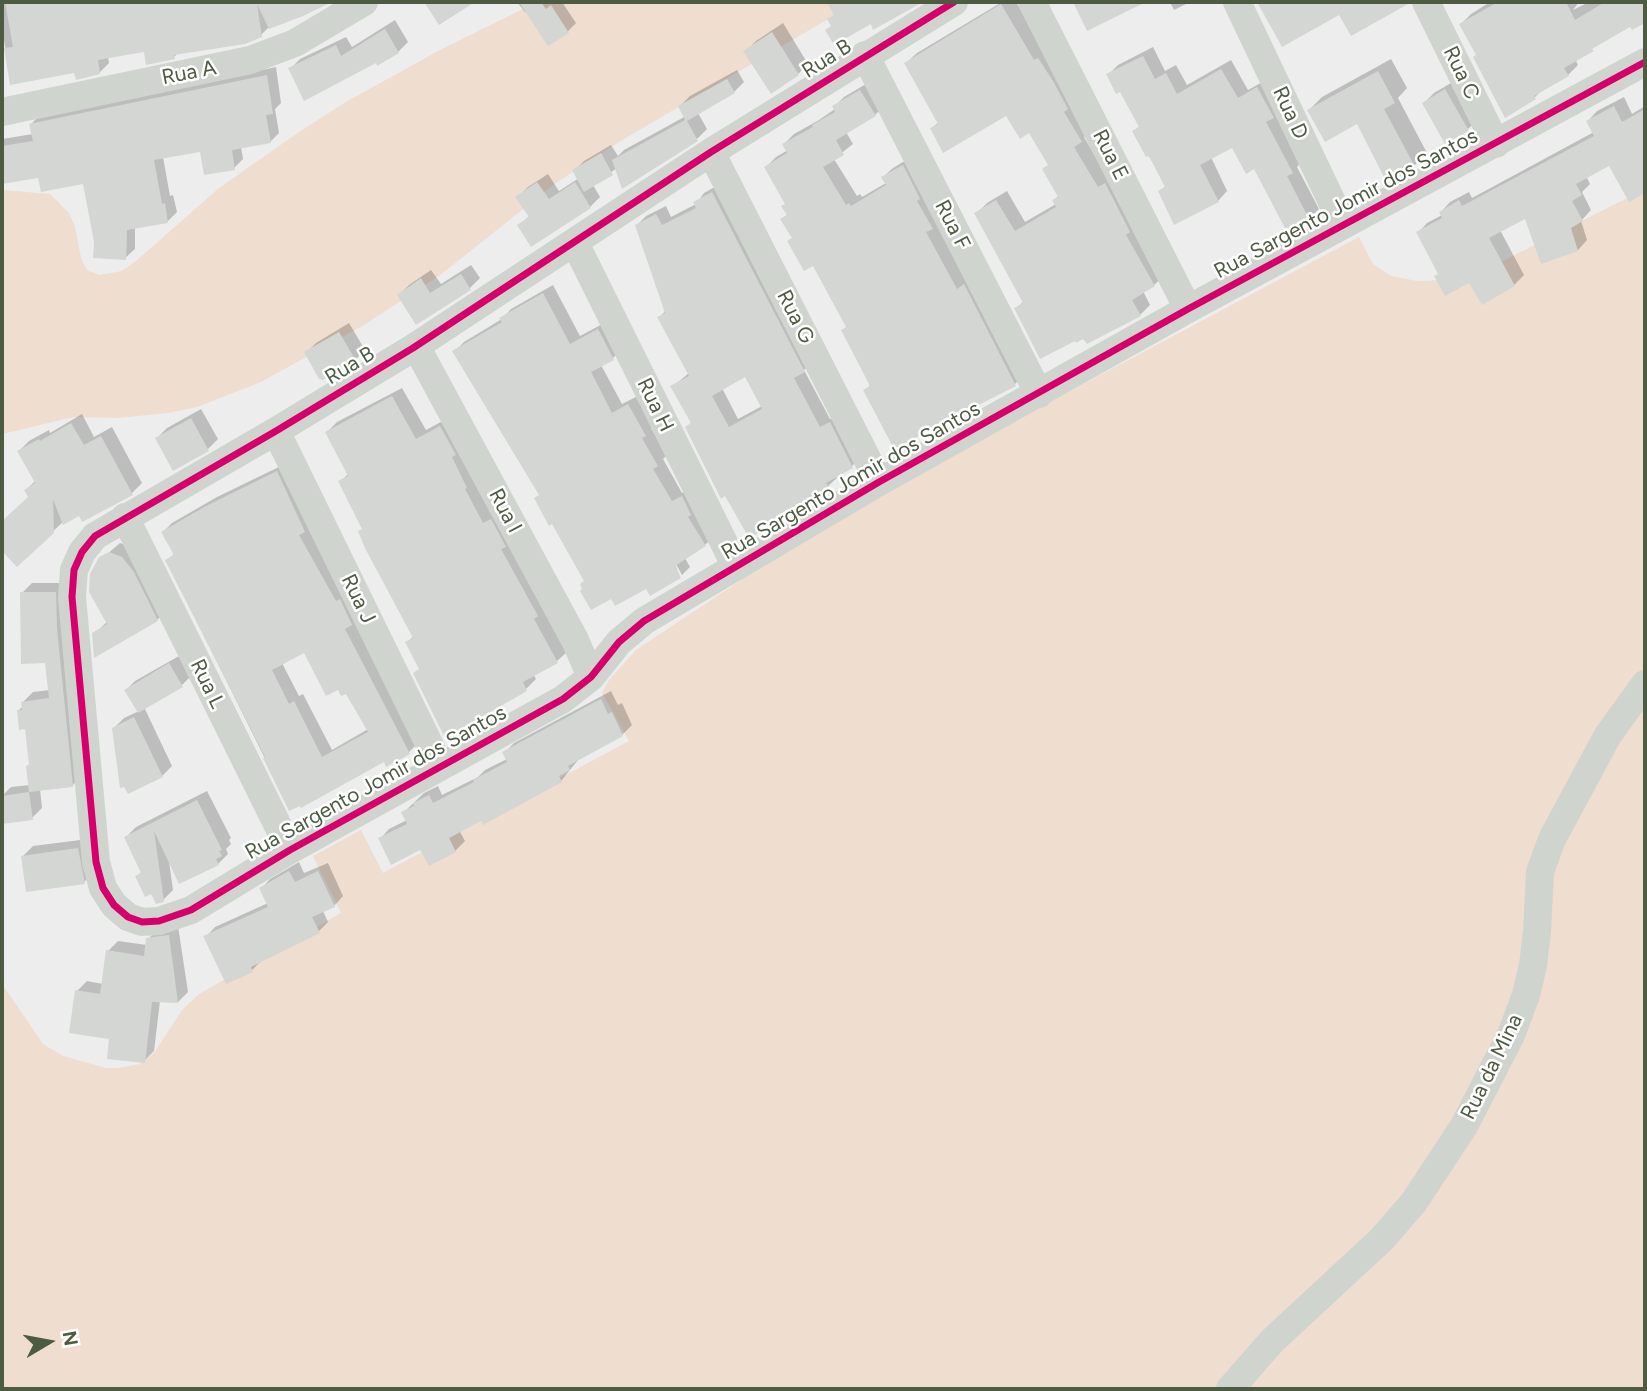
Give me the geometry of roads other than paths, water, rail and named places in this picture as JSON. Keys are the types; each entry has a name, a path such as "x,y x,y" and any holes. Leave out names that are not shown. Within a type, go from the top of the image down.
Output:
{"street":[{"name":"Rua A","path":"2,112 250,60 295,43 364,2"},
{"name":"Rua B","path":"128,917 108,897 96,862 72,597 74,570 82,552 95,536 416,346 712,152 954,2"},
{"name":"Rua E","path":"1032,2 1188,309"},
{"name":"Rua D","path":"1237,2 1343,225"},
{"name":"Rua C","path":"1426,2 1496,144"},
{"name":"Rua F","path":"865,55 1039,394"},
{"name":"Rua Sargento Jomir dos Santos","path":"128,917 136,921 151,922 180,915 290,850 563,699 591,677 605,657 631,630 879,482 1188,309 1645,62"},
{"name":"Rua G","path":"712,152 879,482"},
{"name":"Rua H","path":"575,243 736,567"},
{"name":"Rua I","path":"416,346 575,640 591,677"},
{"name":"Rua J","path":"276,431 440,766"},
{"name":"Rua L","path":"125,517 290,850"},
{"name":"Rua da Mina","path":"1230,1389 1272,1341 1382,1239 1413,1202 1464,1126 1511,1035 1526,995 1536,943 1540,872 1552,839 1608,735 1645,684"}]}
